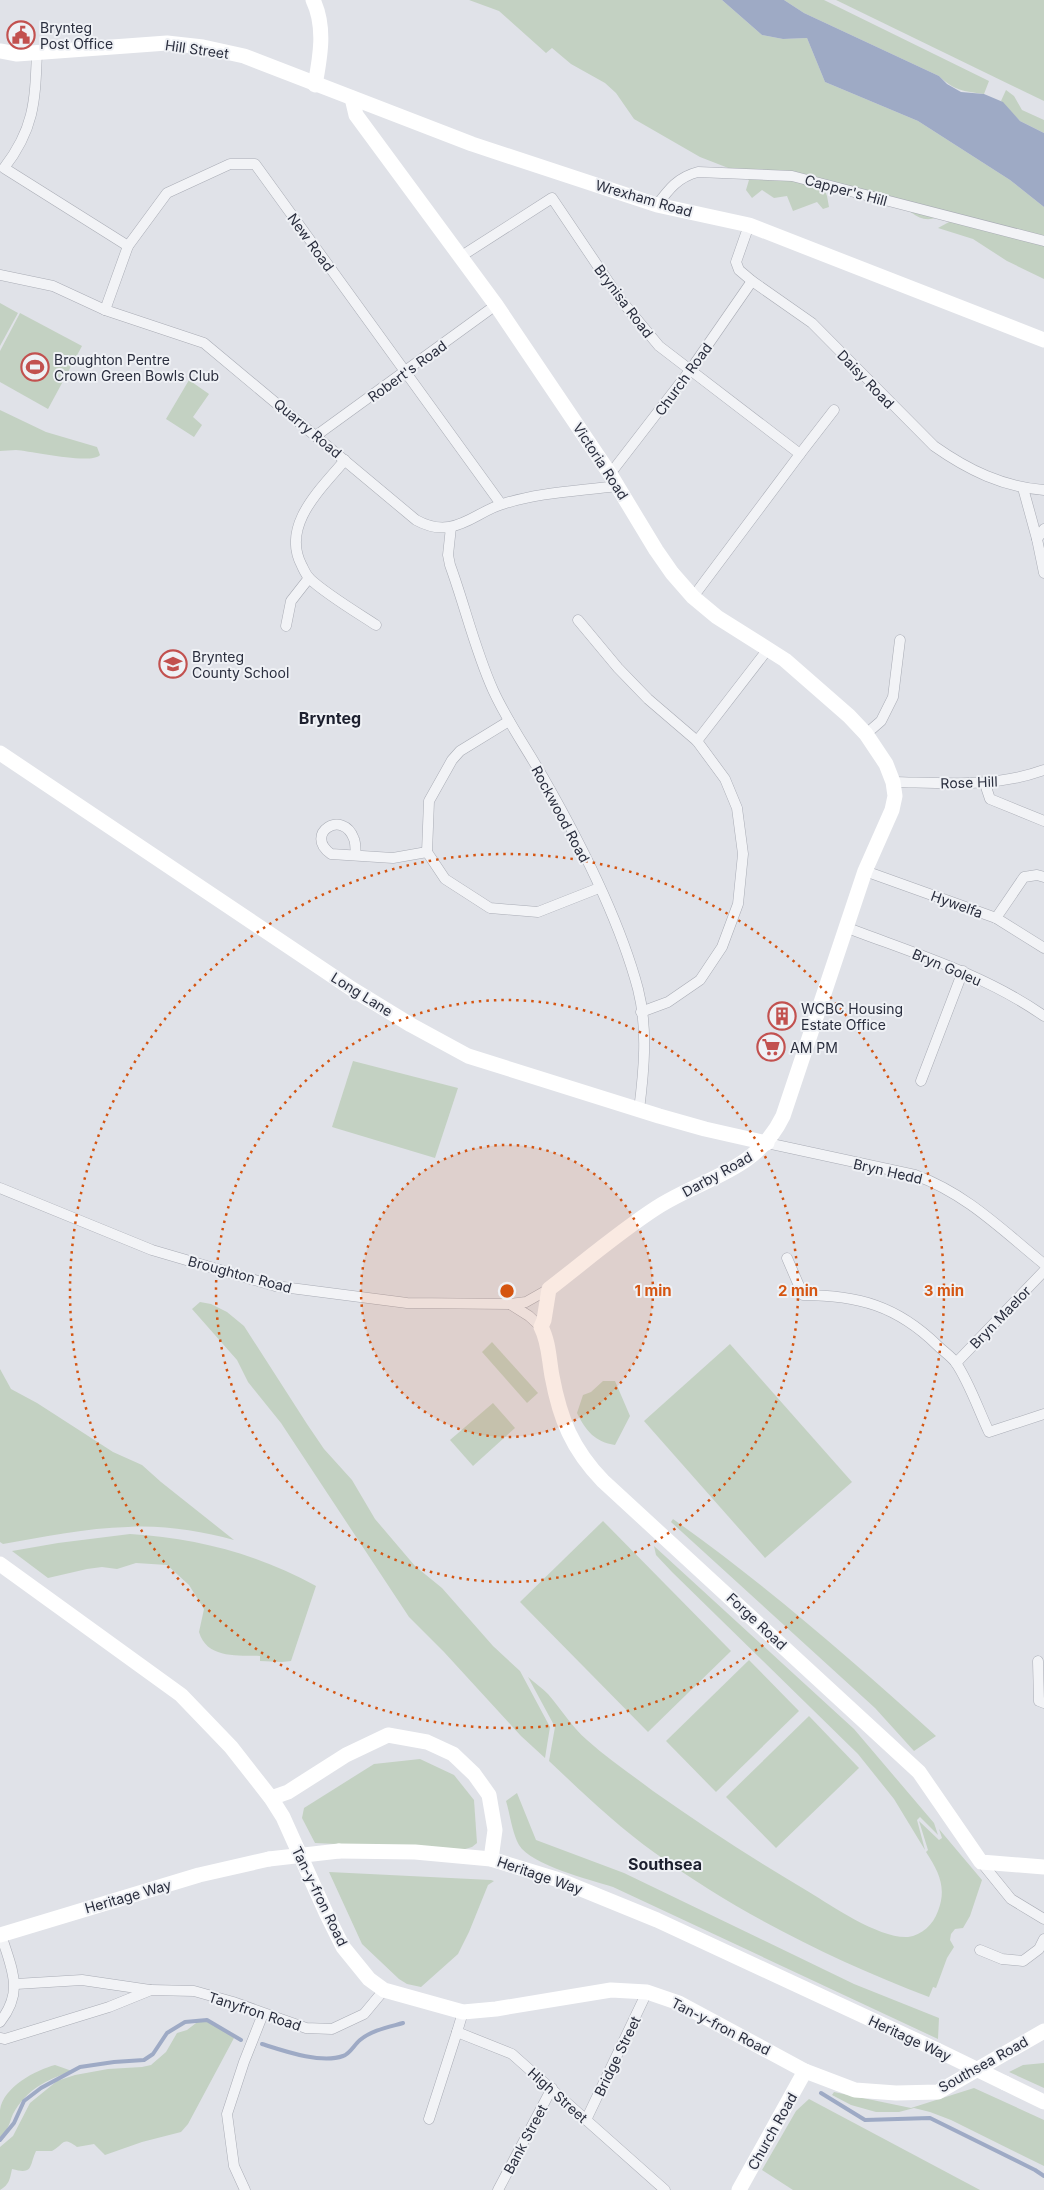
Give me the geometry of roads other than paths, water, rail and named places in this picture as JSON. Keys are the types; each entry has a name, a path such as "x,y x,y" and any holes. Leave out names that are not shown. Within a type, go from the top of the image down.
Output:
{"street":[{"path":"313,0 320,28 321,53 315,85"},
{"name":"Hill Street","path":"0,51 17,54 167,43 203,47 244,56"},
{"path":"37,52 36,96 31,121 12,159 4,168 128,246"},
{"name":"Wrexham Road","path":"244,56 472,144 657,204 749,225 1044,340"},
{"name":"Victoria Road","path":"352,98 356,115 496,305 614,480 656,550 693,597 718,617 785,660 849,716 866,734 886,764 893,782"},
{"name":"New Road","path":"105,310 128,246 167,193 230,164 255,164 501,504"},
{"name":"Capper's Hill","path":"657,204 673,185 685,175 698,172 792,176 1044,240"},
{"name":"Brynisa Road","path":"460,257 552,198 620,299 659,346 800,454"},
{"name":"Daisy Road","path":"749,225 736,262 739,270 812,323 934,446 956,462 995,480 1023,488 1044,490"},
{"name":"Quarry Road","path":"0,275 53,286 105,310 204,343 416,520 437,528 451,526 501,504 614,480"},
{"name":"Church Road","path":"614,480 752,281"},
{"name":"Robert's Road","path":"317,436 496,305"},
{"path":"693,597 834,410"},
{"path":"346,460 306,508 299,523 295,544 299,560 308,578 376,625"},
{"path":"1023,488 1044,573"},
{"name":"Rockwood Road","path":"451,526 448,555 450,565 484,668 509,721 572,828 617,931 638,990 644,1068 639,1110"},
{"path":"1037,539 1044,529"},
{"path":"286,626 292,601 308,578"},
{"path":"578,620 618,668 648,699 696,742 725,779 737,808 743,854 738,904 722,947 700,980 668,1002 641,1012"},
{"path":"866,734 881,721 893,697 900,640"},
{"path":"696,742 768,649"},
{"path":"509,721 460,752 452,760 429,801 427,852 445,880 490,908 538,912 599,888"},
{"name":"Long Lane","path":"0,753 241,915 411,1025 468,1056 639,1110 705,1129 767,1143"},
{"name":"Rose Hill","path":"893,782 985,784 1023,778 1044,770"},
{"name":"Darby Road","path":"549,1289 658,1207 741,1164 767,1143 783,1116 865,871 892,810 895,796 893,782"},
{"path":"985,784 990,799 1044,821"},
{"path":"356,855 393,858 427,852"},
{"name":"Hywelfa","path":"865,871 996,918 1044,948"},
{"path":"996,918 1024,877 1036,875 1044,877"},
{"name":"Bryn Goleu","path":"845,928 963,971 1044,1016"},
{"path":"921,1081 963,971"},
{"name":"Bryn Hedd","path":"767,1143 915,1175 935,1182 967,1200 1044,1264"},
{"name":"Broughton Road","path":"0,1188 152,1250 276,1286 407,1303 510,1304 526,1302 549,1289"},
{"path":"788,1258 802,1295 852,1298 896,1313 924,1332 956,1363 989,1432 1044,1414"},
{"name":"Bryn Maelor","path":"956,1363 1044,1271"},
{"name":"Forge Road","path":"549,1289 541,1327 545,1334 552,1376 565,1426 578,1452 590,1468 919,1772 981,1862 1011,1899 1044,1919"},
{"path":"510,1304 530,1316 541,1327"},
{"name":"Tan-y-fron Road","path":"0,1564 181,1695 231,1747 271,1798 283,1817 327,1915 344,1947 369,1979 384,1990 463,2012 496,2009 611,1990 647,1992 679,2002 804,2071"},
{"path":"1038,1661 1039,1701 1044,1703"},
{"path":"271,1798 288,1792 346,1755 388,1735 427,1742 453,1754 474,1774 489,1795 495,1830 491,1858"},
{"name":"Heritage Way","path":"0,1934 199,1875 269,1859 339,1851 415,1852 491,1858 559,1880 609,1899 937,2050 1044,2102"},
{"path":"981,1862 1044,1867"},
{"path":"0,1934 16,1984 12,2003 0,2022"},
{"path":"980,1950 1002,1960 1023,1961 1039,1949 1044,1939"},
{"path":"16,1984 82,1980 150,1990"},
{"name":"Tanyfron Road","path":"0,2038 109,2007 150,1990 194,1991 233,2002 306,2028 332,2030 364,2014 384,1990"},
{"name":"Bridge Street","path":"586,2120 647,1992"},
{"path":"429,2118 463,2012"},
{"path":"245,2190 234,2166 227,2114 244,2062 264,2014"},
{"name":"Southsea Road","path":"804,2071 855,2090 896,2093 938,2092 1044,2031"},
{"name":"High Street","path":"457,2032 512,2054 665,2190"},
{"name":"Church Road","path":"739,2190 804,2071"},
{"name":"Bank Street","path":"498,2190 552,2088"}],"water":[{"path":"722,0 784,0 804,13 939,76 947,84 961,92 984,94 1003,102 1020,121 1044,133 1044,207 1010,180 918,121 825,82 807,38 783,39 762,35"}],"waterway":[{"path":"0,2140 14,2123 24,2101 41,2088 80,2067 144,2060 153,2054 167,2033 185,2022 207,2020 241,2040"},
{"path":"262,2044 302,2056 334,2058 345,2055 360,2040 370,2034 403,2023"},
{"path":"821,2093 865,2120 930,2118 1044,2176"}],"place":[{"name":"Brynteg Post Office","path":"21,35"},
{"name":"Broughton Pentre Crown Green Bowls Club","path":"35,367"},
{"name":"Brynteg County School","path":"173,664"},
{"name":"WCBC Housing Estate Office","path":"782,1016"},
{"name":"AM PM","path":"771,1047"}],"district":[{"name":"Brynteg","path":"330,718"},
{"name":"Southsea","path":"665,1864"}]}
